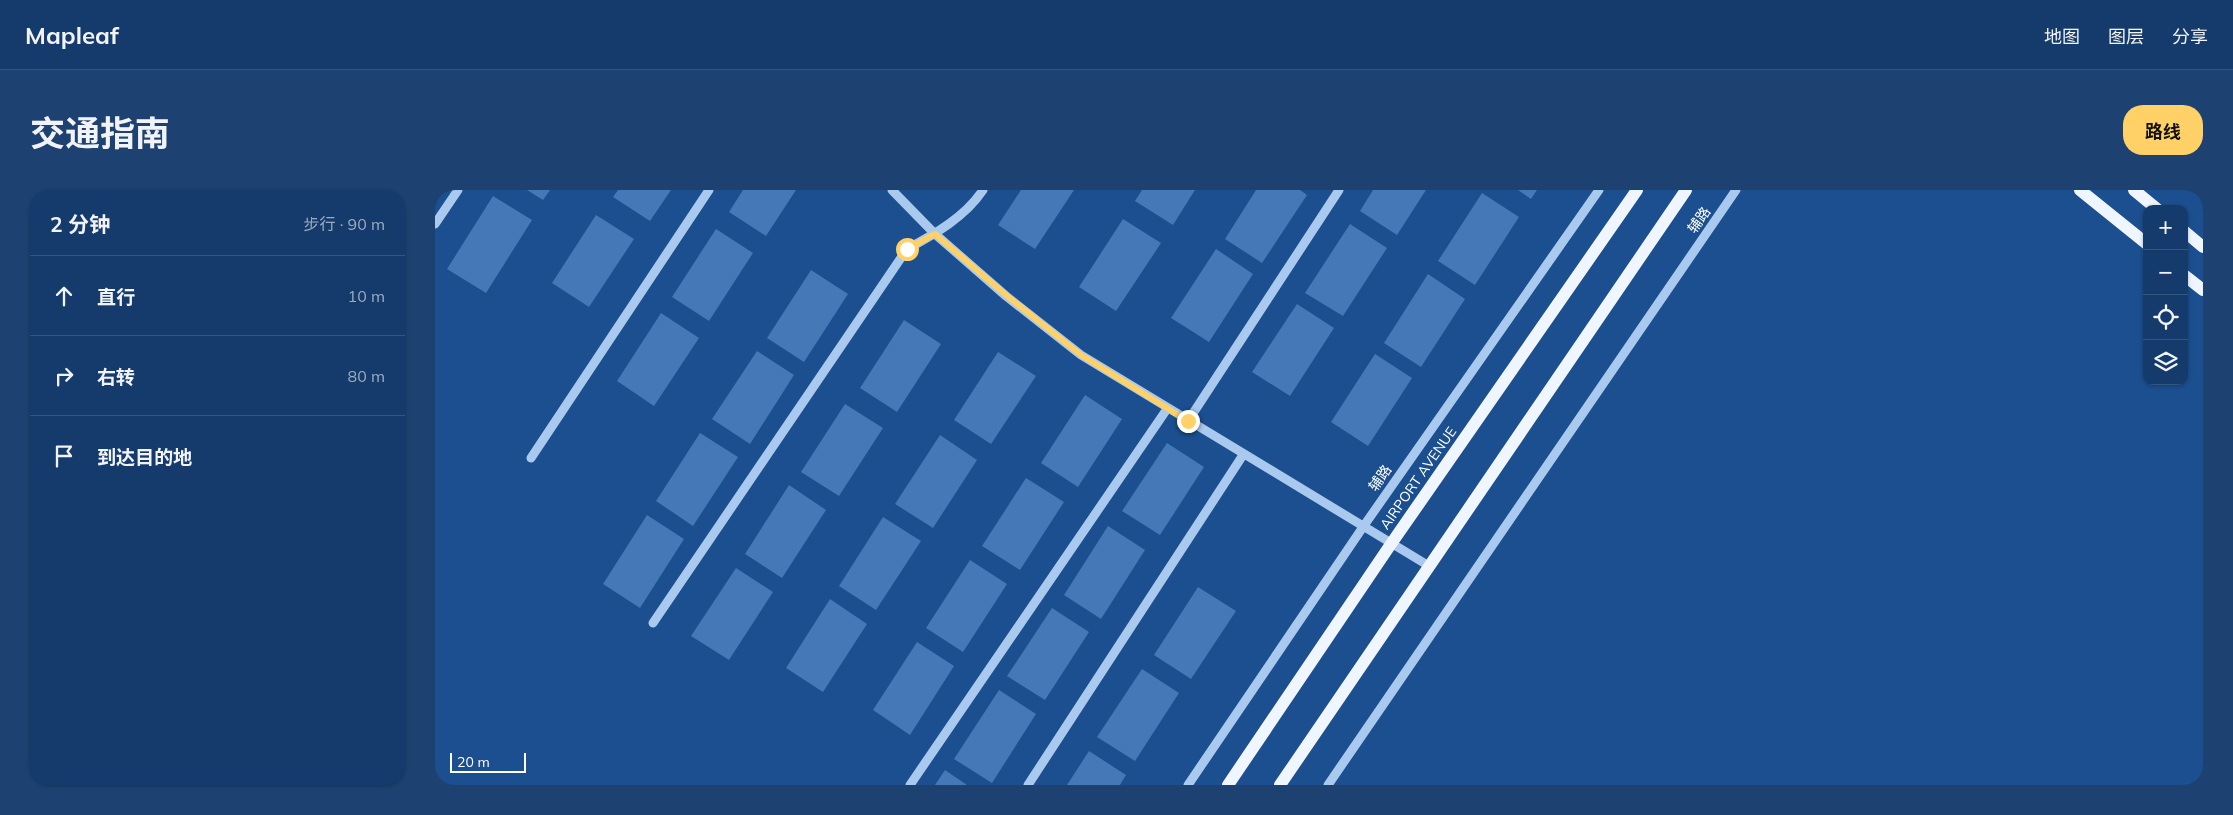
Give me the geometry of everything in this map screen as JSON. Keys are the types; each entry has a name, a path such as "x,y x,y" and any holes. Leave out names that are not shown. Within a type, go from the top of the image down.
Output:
{"main road":[{"name":"AIRPORT AVENUE","path":"1227,785 1391,544 1637,190"},
{"path":"1280,785 1686,190"},
{"path":"2080,190 2143,241"},
{"path":"2133,190 2152,205"},
{"path":"2188,234 2203,247"},
{"path":"2188,278 2203,290"}],"street":[{"path":"435,224 458,190"},
{"path":"531,458 709,190"},
{"path":"892,190 935,234 1007,296 1081,355 1167,409 1429,566"},
{"path":"653,623 907,249 935,234 974,203 983,190"},
{"path":"1188,421 1339,190"},
{"name":"辅路","path":"1188,785 1363,527 1599,190"},
{"name":"辅路","path":"1328,785 1736,190"},
{"path":"910,785 1167,409"},
{"path":"1028,785 1243,455"}],"building":[{"path":"527,190 550,190 543,200"},
{"path":"618,190 671,190 650,221 613,197"},
{"path":"743,190 796,190 766,236 729,212"},
{"path":"1021,190 1074,190 1035,249 998,225"},
{"path":"1142,190 1195,190 1173,225 1135,201"},
{"path":"1256,190 1300,190 1307,195 1262,263 1225,239"},
{"path":"1373,190 1426,190 1397,235 1360,211"},
{"path":"1518,190 1537,190 1531,199"},
{"path":"1482,193 1519,217 1475,285 1438,261"},
{"path":"493,196 532,220 486,293 447,269"},
{"path":"596,215 634,239 589,307 552,283"},
{"path":"1123,219 1161,243 1116,311 1079,287"},
{"path":"1350,224 1387,248 1343,316 1305,293"},
{"path":"716,229 753,253 709,321 672,297"},
{"path":"1216,249 1253,274 1209,342 1171,318"},
{"path":"811,270 848,294 804,362 767,338"},
{"path":"1428,274 1465,299 1421,367 1384,343"},
{"path":"1297,304 1334,328 1290,396 1252,372"},
{"path":"661,313 699,338 654,406 617,381"},
{"path":"904,320 941,344 897,412 860,388"},
{"path":"757,351 794,375 750,444 712,419"},
{"path":"998,352 1036,376 991,444 954,420"},
{"path":"1375,354 1412,378 1368,446 1331,422"},
{"path":"1085,395 1122,419 1078,487 1041,463"},
{"path":"845,404 883,428 839,496 801,472"},
{"path":"700,433 738,457 693,526 656,501"},
{"path":"940,435 977,460 933,528 895,504"},
{"path":"1167,443 1204,467 1160,535 1122,511"},
{"path":"1026,478 1064,502 1020,570 982,546"},
{"path":"789,485 826,510 782,578 745,554"},
{"path":"647,515 684,539 640,608 603,584"},
{"path":"883,517 921,541 876,610 839,586"},
{"path":"1108,526 1145,550 1101,619 1064,595"},
{"path":"970,560 1007,584 963,652 926,628"},
{"path":"736,568 773,592 729,660 691,636"},
{"path":"1198,587 1236,611 1191,679 1154,655"},
{"path":"830,599 867,624 823,692 786,668"},
{"path":"1052,608 1089,632 1045,700 1007,676"},
{"path":"917,642 954,666 910,735 873,710"},
{"path":"1142,669 1179,693 1135,761 1097,737"},
{"path":"999,690 1036,714 992,783 954,759"},
{"path":"1089,751 1126,775 1120,785 1067,785"},
{"path":"945,770 967,785 935,785"}],"route":[{"path":"907,249 935,234 1007,296 1081,355 1188,421"}]}
